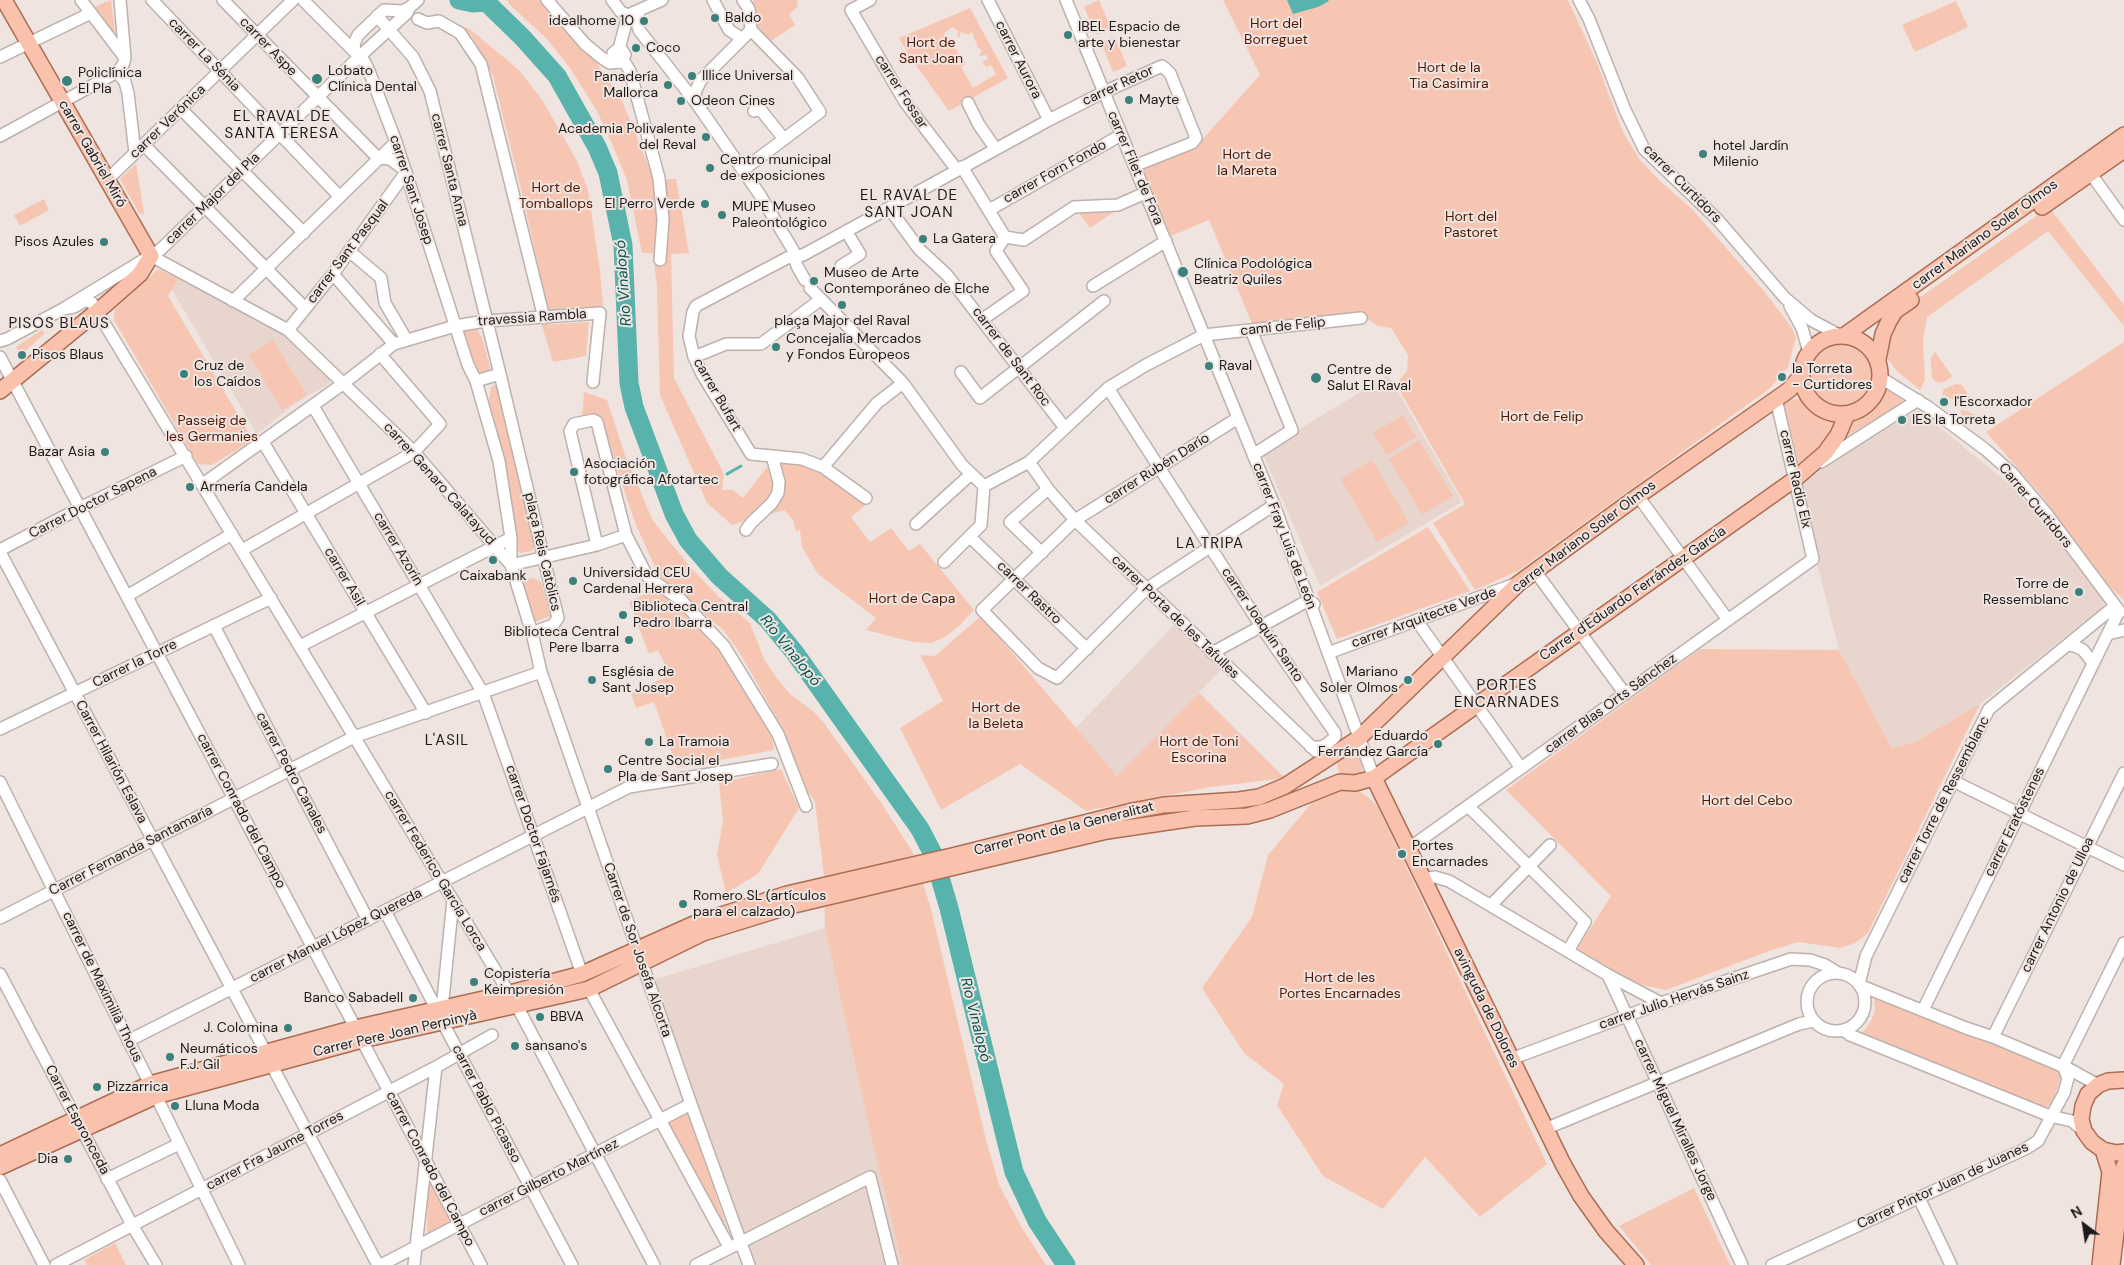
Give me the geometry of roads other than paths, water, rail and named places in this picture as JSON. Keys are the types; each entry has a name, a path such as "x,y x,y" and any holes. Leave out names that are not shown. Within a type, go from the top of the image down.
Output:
{"main road":[{"name":"carrer Gabriel Miró","path":"4,0 151,256"},
{"name":"carrer Mariano Soler Olmos","path":"1878,359 1883,334 1895,311 2087,168 2124,135"},
{"name":"carrer Mariano Soler Olmos","path":"1842,335 2087,168 2124,150"},
{"path":"0,391 140,274 151,256"},
{"path":"1842,335 1860,339 1871,348 1878,359 1881,378 1871,400 1847,414 1834,414 1820,408 1810,399 1804,388 1801,376 1802,365 1809,352 1821,340 1842,335"},
{"name":"carrer Mariano Soler Olmos","path":"1359,738 1443,659 1519,583 1638,496 1789,390 1801,376"},
{"name":"Carrer d'Eduardo Ferrández García","path":"1374,778 1794,479 1825,453 1838,435 1847,414"},
{"name":"Carrer Pont de la Generalitat","path":"788,900 1078,831 1164,805 1259,797 1285,786 1359,738"},
{"path":"1334,756 1332,766 1340,782"},
{"name":"Carrer Pont de la Generalitat","path":"1078,831 1195,818 1247,816 1270,810 1340,782 1355,783 1374,778"},
{"name":"avinguda de Dolores","path":"1374,778 1511,1059 1581,1196 1606,1231 1636,1265"},
{"name":"Carrer Pere Joan Perpinyà","path":"513,1000 582,974 696,923 788,900"},
{"name":"Carrer Pere Joan Perpinyà","path":"0,1155 78,1124 153,1090 268,1058 441,1014 513,1000 589,989 703,933 788,900"},
{"path":"2124,1080 2108,1080 2098,1085 2088,1094 2082,1106 2081,1119 2084,1132 2102,1150 2116,1153 2124,1152"},
{"name":"Carrer Pere Joan Perpinyà","path":"0,1167 78,1124"},
{"path":"2100,1265 2110,1172 2102,1150"},
{"path":"2112,1265 2124,1166"}],"street":[{"path":"81,0 125,58"},
{"path":"0,136 117,72 123,65 125,58 121,0"},
{"name":"carrer La Sénia","path":"152,0 339,196"},
{"name":"carrer Aspe","path":"223,0 317,98 378,158 390,160 406,171"},
{"name":"carrer Verónica","path":"108,180 293,0"},
{"name":"carrer Sant Josep","path":"303,0 357,55 369,71 406,171 455,326"},
{"path":"547,0 585,44 610,63 618,56 628,15"},
{"path":"612,0 621,12 628,15 658,1"},
{"path":"713,0 729,30 741,38"},
{"path":"743,0 749,9 751,30 798,78 820,112 743,170"},
{"name":"carrer Fossar","path":"870,0 851,10 905,102 960,169 1005,236"},
{"name":"carrer Aurora","path":"988,0 1049,120"},
{"name":"carrer Curtidors","path":"1580,0 1625,110 1644,149 1717,219 1760,267 1785,298 1802,328 1809,352"},
{"name":"carrer Filet de Fora","path":"1069,1 1104,92 1204,335"},
{"path":"357,55 354,44 358,35 382,9 402,11 413,4"},
{"name":"carrer Major del Pla","path":"63,309 160,250 317,98 357,55 407,13 413,4"},
{"name":"carrer Santa Anna","path":"382,9 389,29 413,56 430,91 486,321"},
{"path":"640,10 636,19 639,30 697,104 743,170 773,216 795,256 797,266 808,284 820,300 903,383 962,464 984,486"},
{"path":"0,57 91,13"},
{"path":"418,19 427,23 439,21 460,34 481,64 544,318"},
{"path":"697,104 695,92 701,80 751,30"},
{"path":"341,38 350,38 358,35"},
{"path":"618,56 630,71 659,178 663,220 660,260"},
{"name":"carrer Retor","path":"795,256 803,255 1049,120 1104,92 1162,66 1170,72 1196,138 1192,142 1134,166"},
{"path":"117,72 126,82 135,153"},
{"path":"968,103 995,148"},
{"path":"181,109 304,233"},
{"path":"754,111 760,109 784,139"},
{"name":"carrer Forn Fondo","path":"989,210 1122,135"},
{"path":"234,300 396,142"},
{"path":"144,145 305,308"},
{"path":"2087,168 2124,219"},
{"name":"carrer Sant Pasqual","path":"288,330 333,274 406,171"},
{"path":"983,319 1023,291 996,251 1005,236 1024,240 1074,207 1118,205 1145,193"},
{"name":"carrer de Sant Roc","path":"888,208 918,247 948,275 1065,428"},
{"path":"841,266 860,254 846,231"},
{"path":"1092,286 1166,241"},
{"path":"348,251 381,278 385,303 406,339"},
{"path":"0,341 8,340 63,309 74,307 86,300 92,303 203,484 344,383 288,330 151,256"},
{"name":"carrer Bufart","path":"772,456 751,454 702,374 694,357 689,336 693,312 696,306 787,258 795,256"},
{"path":"333,274 394,344"},
{"name":"carrer Curtidors","path":"1785,298 1811,320 1842,335"},
{"path":"694,357 726,344 761,344 820,300"},
{"path":"961,372 980,398 1104,301"},
{"name":"travessia Rambla","path":"344,383 394,344 406,339 455,326 486,321 600,313 593,382"},
{"name":"camí de Felip","path":"1204,335 1361,318"},
{"name":"plaça Reis Catòlics","path":"455,326 468,365 476,381 499,461 511,538 511,565 532,634 553,625 558,618 486,321"},
{"path":"1251,330 1292,430 1253,454"},
{"path":"984,486 1029,462 1108,388 1146,365 1204,335"},
{"name":"carrer Fray Luis de León","path":"1204,335 1274,505 1359,738"},
{"path":"242,550 414,452 440,424 380,354"},
{"name":"carrer Conrado del Campo","path":"0,357 481,1265"},
{"path":"476,381 500,374"},
{"name":"Carrer Curtidors","path":"1881,378 1918,400 1986,450 2013,474 2046,513 2119,611"},
{"name":"carrer Genaro Calatayud","path":"344,383 414,452 511,565"},
{"path":"823,467 877,403 903,383"},
{"name":"carrer Joaquín Santo","path":"1108,388 1261,626 1335,733 1335,737 1326,745 1320,748 1311,746"},
{"name":"carrer Radio Elx","path":"1776,399 1813,559"},
{"name":"Carrer d'Eduardo Ferrández García","path":"1794,479 1918,400"},
{"name":"carrer Azorín","path":"313,406 483,693"},
{"name":"carrer Rubén Darío","path":"1087,649 1057,678 1038,668 982,610 1075,520 1238,418"},
{"path":"597,545 570,431 574,424 593,420 597,422 626,534 649,578 680,600 724,646 778,734 806,806"},
{"name":"carrer Asil","path":"263,442 426,713"},
{"name":"Carrer Doctor Sapena","path":"0,551 80,508 186,456"},
{"path":"746,530 772,503 778,493 779,482 772,456 802,459 823,467 866,498"},
{"name":"carrer Porta de les Tafulles","path":"1029,462 1075,520 1146,589 1311,746 1325,756 1334,756"},
{"path":"916,524 971,474"},
{"name":"carrer Federico García Lorca","path":"203,484 513,1000 654,1265"},
{"path":"944,562 982,525 984,486"},
{"path":"1042,552 1010,522 1048,488"},
{"path":"1638,496 1728,620"},
{"path":"1087,649 1146,589 1274,505"},
{"path":"127,596 232,534"},
{"path":"511,565 597,545 626,534"},
{"name":"carrer Rastro","path":"970,537 1087,649"},
{"path":"300,646 511,538"},
{"name":"Carrer Hilarión Eslava","path":"0,551 231,989 380,1265"},
{"name":"carrer Blas Orts Sánchez","path":"1408,849 1813,559"},
{"path":"1535,571 1625,694"},
{"name":"carrer Arquitecte Verde","path":"1328,653 1519,583"},
{"name":"Carrer la Torre","path":"0,729 271,598"},
{"path":"1212,652 1309,600 1316,607 1331,641 1336,645 1347,646"},
{"name":"carrer Eratóstenes","path":"1923,1010 2119,611"},
{"name":"carrer Torre de Ressemblanc","path":"1859,984 1866,956 1989,709 2068,645 2119,611"},
{"path":"1416,621 1521,768"},
{"name":"carrer Pedro Canales","path":"214,626 368,920"},
{"path":"2108,634 2124,630"},
{"name":"Carrer de Sor Josefa Alcorta","path":"532,634 540,672 690,1104 749,1265"},
{"path":"2068,645 2076,646 2083,650 2093,663"},
{"name":"Carrer Fernanda Santamaría","path":"0,918 354,737 540,672"},
{"name":"carrer Doctor Fajarnés","path":"483,693 582,974"},
{"name":"avinguda de Dolores","path":"1359,738 1374,778"},
{"name":"carrer Manuel López Quereda","path":"128,1041 629,787 772,764"},
{"name":"carrer Antonio de Ulloa","path":"1993,1037 2124,773"},
{"path":"1953,781 2124,864"},
{"name":"carrer de Maximilià Thous","path":"0,782 239,1265"},
{"path":"1468,806 1585,922 1568,951"},
{"path":"1491,905 1550,845"},
{"path":"1423,878 1434,877 1449,881 1608,975 1661,1003"},
{"path":"441,1014 453,900"},
{"name":"carrer Pablo Picasso","path":"385,911 572,1265"},
{"path":"2063,1066 2124,943"},
{"name":"carrer Julio Hervás Sainz","path":"1511,1059 1661,1003 1791,959 1810,960 1825,965 1838,973"},
{"path":"1859,984 1865,999 1864,1011 1856,1023 1844,1030 1835,1031 1825,1030 1814,1021 1808,1012 1806,1003 1808,993 1815,981 1826,975 1838,973 1850,976 1859,984 2063,1066 2098,1085"},
{"name":"Carrer Espronceda","path":"0,974 107,1179 156,1265"},
{"name":"carrer Miguel Miralles Jorge","path":"1608,975 1742,1265"},
{"path":"589,989 728,1247"},
{"path":"1546,1128 1799,1024 1814,1021"},
{"path":"1844,1030 1858,1038 2050,1116 2072,1121 2084,1132"},
{"name":"carrer Fra Jaume Torres","path":"56,1265 389,1092 492,1035"},
{"name":"Carrer Pintor Juan de Juanes","path":"1772,1265 1920,1198 2025,1149 2038,1141 2043,1136 2068,1078 2063,1066"},
{"path":"414,1265 436,1067"},
{"name":"carrer Gilberto Martínez","path":"380,1265 690,1104"},
{"path":"107,1179 179,1144"},
{"path":"696,1265 728,1247 870,1177 892,1265"},
{"path":"0,1180 44,1265"},
{"path":"1920,1198 1951,1265"}],"water":[{"path":"1287,0 1329,1 1318,7 1293,14"}],"waterway":[{"path":"459,0 473,3 485,2"},
{"name":"Río Vinalopó","path":"484,0 522,37 557,76 597,147 608,173 623,245 629,383 634,407 674,514 688,540 719,576 768,620 795,653 920,829 933,854 949,908 1014,1172 1037,1221 1066,1265"},
{"path":"727,474 741,466"}],"place":[{"name":"Baldo","path":"715,18"},
{"name":"idealhome 10","path":"644,21"},
{"name":"IBEL Espacio de arte y bienestar","path":"1068,35"},
{"name":"Coco","path":"636,48"},
{"name":"Illice Universal","path":"692,76"},
{"name":"Lobato Clínica Dental","path":"317,79"},
{"name":"Policlínica El Pla","path":"67,81"},
{"name":"Panadería Mallorca","path":"668,85"},
{"name":"Mayte","path":"1129,100"},
{"name":"Odeon Cines","path":"681,101"},
{"name":"Academia Polivalente del Reval","path":"706,137"},
{"name":"hotel Jardín Milenio","path":"1703,154"},
{"name":"Centro municipal de exposiciones","path":"710,168"},
{"name":"El Perro Verde","path":"705,204"},
{"name":"MUPE Museo Paleontológico","path":"722,215"},
{"name":"La Gatera","path":"923,239"},
{"name":"Pisos Azules","path":"104,242"},
{"name":"Clínica Podológica Beatriz Quiles","path":"1183,272"},
{"name":"Museo de Arte Contemporáneo de Elche","path":"814,281"},
{"name":"plaça Major del Raval","path":"842,305"},
{"name":"Concejalía Mercados y Fondos Europeos","path":"776,347"},
{"name":"Pisos Blaus","path":"22,355"},
{"name":"Raval","path":"1209,366"},
{"name":"Cruz de los Caídos","path":"184,374"},
{"name":"la Torreta - Curtidores","path":"1782,377"},
{"name":"Centre de Salut El Raval","path":"1316,378"},
{"name":"l'Escorxador","path":"1944,402"},
{"name":"IES la Torreta","path":"1902,420"},
{"name":"Bazar Asia","path":"105,452"},
{"name":"Asociación fotográfica Afotartec","path":"574,472"},
{"name":"Armería Candela","path":"190,487"},
{"name":"Caixabank","path":"493,560"},
{"name":"Universidad CEU Cardenal Herrera","path":"573,581"},
{"name":"Torre de Ressemblanc","path":"2079,592"},
{"name":"Biblioteca Central Pedro Ibarra","path":"623,615"},
{"name":"Biblioteca Central Pere Ibarra","path":"629,640"},
{"name":"Església de Sant Josep","path":"592,680"},
{"name":"Mariano Soler Olmos","path":"1408,680"},
{"name":"La Tramoia","path":"649,742"},
{"name":"Eduardo Ferrández García","path":"1438,744"},
{"name":"Centre Social el Pla de Sant Josep","path":"608,769"},
{"name":"Portes Encarnades","path":"1402,854"},
{"name":"Romero SL (artículos para el calzado)","path":"683,904"},
{"name":"Copistería Keimpresión","path":"474,982"},
{"name":"Banco Sabadell","path":"413,998"},
{"name":"BBVA","path":"540,1017"},
{"name":"J. Colomina","path":"288,1028"},
{"name":"sansano's","path":"515,1046"},
{"name":"Neumáticos F.J. Gil","path":"170,1057"},
{"name":"Pizzarrica","path":"97,1087"},
{"name":"Lluna Moda","path":"175,1106"},
{"name":"Dia","path":"68,1159"}],"district":[{"name":"EL RAVAL DE SANTA TERESA","path":"282,126"},
{"name":"EL RAVAL DE SANT JOAN","path":"909,204"},
{"name":"PISOS BLAUS","path":"59,324"},
{"name":"LA TRIPA","path":"1210,544"},
{"name":"PORTES ENCARNADES","path":"1507,694"},
{"name":"L'ASIL","path":"447,741"}],"park label":[{"name":"Hort del Borreguet","path":"1276,32"},
{"name":"Hort de Sant Joan","path":"931,52"},
{"name":"Hort de la Tia Casimira","path":"1449,76"},
{"name":"Hort de la Mareta","path":"1247,164"},
{"name":"Hort de Tomballops","path":"556,196"},
{"name":"Hort del Pastoret","path":"1471,226"},
{"name":"Hort de Felip","path":"1542,417"},
{"name":"Passeig de les Germanies","path":"212,430"},
{"name":"Hort de Capa","path":"912,599"},
{"name":"Hort de la Beleta","path":"996,716"},
{"name":"Hort de Toni Escorina","path":"1199,750"},
{"name":"Hort del Cebo","path":"1747,801"},
{"name":"Hort de les Portes Encarnades","path":"1340,986"}]}
